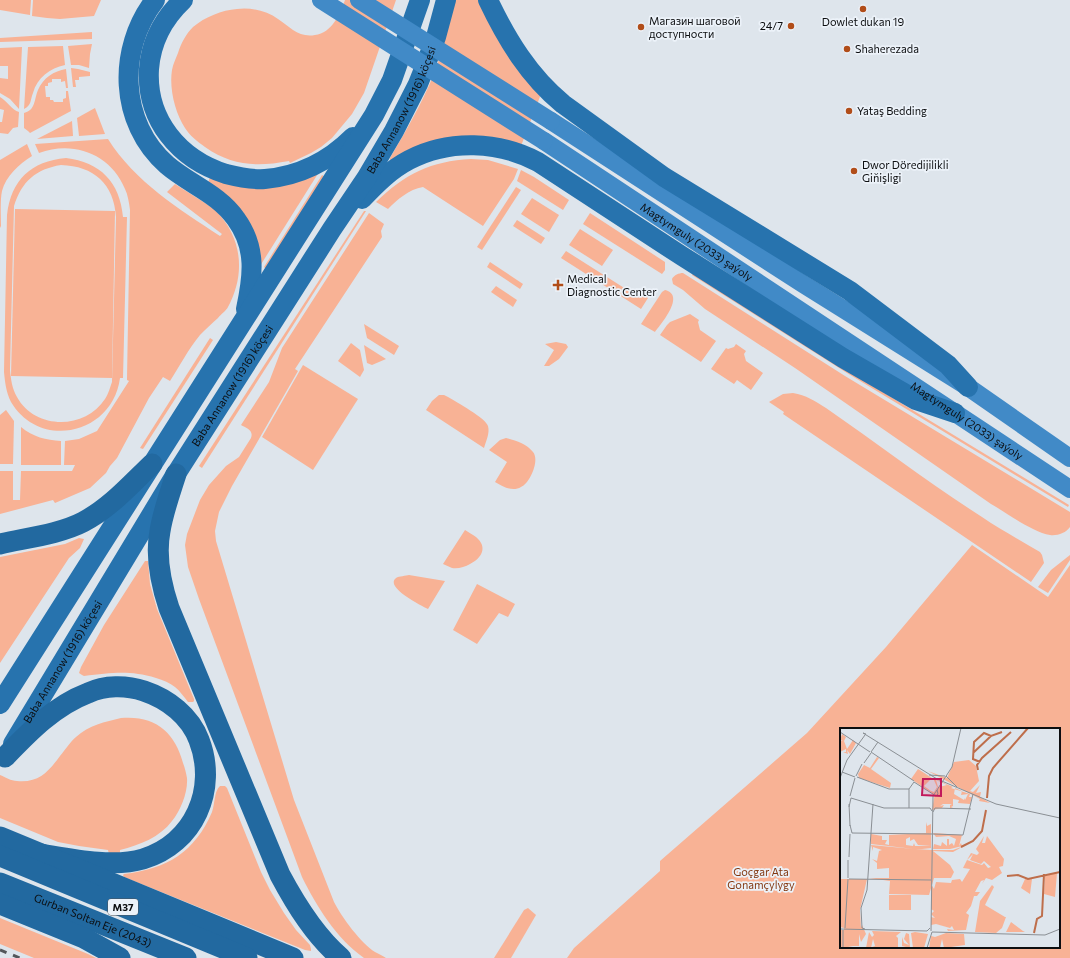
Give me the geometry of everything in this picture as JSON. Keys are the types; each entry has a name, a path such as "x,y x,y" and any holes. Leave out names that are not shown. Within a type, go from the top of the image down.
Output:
{"highway":[{"path":"0,544 70,528 83,522 113,502 152,464"},
{"path":"176,474 163,518 159,549 161,578 169,608 280,876 308,921 334,953 341,958"},
{"path":"2,761 27,734 61,706 88,692 111,687 141,690 164,700 185,718 198,739 206,774 200,807 184,834 165,849 143,859 115,863 41,854"},
{"path":"0,837 293,958"},
{"name":"M37","path":"0,856 247,958"},
{"name":"Gurban Soltan Eje (2043)","path":"0,883 186,958"},
{"path":"0,904 84,938 158,958"},
{"path":"84,938 120,958"}],"main road":[{"path":"155,0 145,13 136,32 130,52 128,83 134,115 147,142 161,159 178,174 206,191 224,205 237,219 245,236 250,252 252,274 244,319"},
{"path":"183,0 174,9 161,28 156,39 150,61 150,86 152,99 158,118 168,134 182,150 204,165 230,175 253,179 270,178 291,174 319,163 332,155 344,146 374,115"},
{"name":"Magtymguly (2033) şaýoly","path":"321,0 544,141 1070,489"},
{"name":"Magtymguly (2033) şaýoly","path":"359,0 968,387 1070,458"},
{"name":"Baba Annanow (1916) köçesi","path":"0,704 374,115 392,80 420,0"},
{"name":"Baba Annanow (1916) köçesi","path":"2,761 176,474 394,132 424,69 436,37 446,0"},
{"path":"488,0 499,23 526,66 549,92 563,104 664,177 850,291 948,365 968,387"},
{"path":"332,229 374,186 392,171 407,161 422,154 446,147 471,145 498,148 523,154 538,162 682,256 843,358 916,400 955,412"}],"green space":[{"path":"0,0 31,0 30,15 0,10"},
{"path":"33,0 101,0 94,16 60,19 32,16"},
{"path":"345,0 396,0 364,93 352,114 332,138 311,153 290,163 289,161 255,164 225,158 205,147 189,134 178,115 172,92 171,77 173,66 181,46 193,27 208,17 220,12 248,9 259,10 274,16 304,35 315,35 326,31 331,27 338,17"},
{"path":"455,0 478,0 541,94 521,146 391,161 390,158 414,117 434,74 443,47"},
{"path":"92,32 92,39 0,42 0,38"},
{"path":"92,44 89,68 79,65 71,65 68,46"},
{"path":"63,46 65,65 49,71 41,78 35,88 30,104 24,109 28,47"},
{"path":"22,47 19,109 10,99 0,93 0,78 8,79 8,66 0,66 0,48"},
{"path":"71,68 90,72 90,76 79,77 79,80 75,80 76,87 73,87"},
{"path":"66,69 68,88 66,88 65,81 61,82 61,79 52,79 52,82 48,83 48,86 45,86 46,97 50,97 50,100 53,100 54,102 63,102 63,99 66,98 66,91 68,91 71,111 30,133 24,128 24,113 28,112 33,107 38,90 43,82 53,73"},
{"path":"0,97 19,112 18,127 13,128 8,134 0,133 0,122 2,122 4,110 0,109"},
{"path":"95,108 105,134 79,136 77,118"},
{"path":"72,121 73,136 37,139"},
{"path":"108,139 131,168 144,181 189,216 220,236 222,234 167,192 175,184 211,207 225,221 236,244 238,256 239,269 234,294 226,310 196,340 170,381 163,377 149,398 117,458 106,473 90,488 55,503 53,500 0,514 0,471 13,471 13,500 20,500 21,471 72,471 75,465 64,465 65,441 79,439 97,431 129,381 127,378 130,210 126,191 119,177 110,167 101,159 90,153 77,149 65,148 52,149 39,153 35,144"},
{"path":"27,144 32,156 22,163 10,175 2,191 0,228 0,160"},
{"path":"66,158 78,160 98,169 113,184 118,194 123,217 127,217 123,378 120,378 114,397 104,412 90,423 74,429 56,431 39,427 24,417 9,398 4,372 7,215 9,203 18,182 25,174 43,163","holes":["61,165 73,166 92,173 100,179 111,195 114,205 116,217 112,382 105,399 96,409 73,421 60,422 47,420 36,416 25,408 17,397 12,384 10,370 14,206 21,190 37,173"]},
{"path":"471,159 488,160 518,169 514,179 483,226 423,187 408,192 388,209 376,202 397,184 419,171 443,163"},
{"path":"521,170 569,200 563,210 517,181"},
{"path":"319,172 260,266 208,183 210,177"},
{"path":"322,175 325,177 266,269 264,267"},
{"path":"516,187 521,190 482,250 477,247"},
{"path":"532,198 559,215 549,232 521,214"},
{"path":"15,209 115,211 112,378 11,376"},
{"path":"364,211 366,211 202,468 199,466"},
{"path":"369,213 384,224 381,231 382,237 295,369 298,371 232,486 219,512 215,531 216,541 294,800 334,902 358,936 375,952 386,958 364,958 354,950 328,921 314,900 302,877 199,599 188,567 185,545 187,534 200,500 209,485 226,466 239,457 251,438 252,435 250,431 241,425 269,382 282,348"},
{"path":"590,213 665,262 665,270 662,274 583,224"},
{"path":"517,220 545,238 541,244 513,226"},
{"path":"580,229 613,250 602,266 569,245"},
{"path":"566,251 640,298 642,294 648,298 641,309 561,258"},
{"path":"490,262 523,284 520,289 487,267"},
{"path":"683,273 845,376 1070,512 1070,527 1066,531 1058,534 1050,535 1043,533 1035,530 991,504 795,368 705,309 683,290 673,284 672,279 677,274"},
{"path":"693,273 848,371 1069,505 1068,507 847,373 692,275"},
{"path":"496,286 517,300 513,307 491,292"},
{"path":"665,290 671,293 673,303 666,317 655,332 641,324 662,292"},
{"path":"690,314 699,320 700,330 716,341 701,362 660,335 670,322"},
{"path":"364,324 399,346 394,355 367,338"},
{"path":"210,338 213,340 143,449 140,448"},
{"path":"556,342 566,344 568,347 559,359 549,366 544,366 554,350 545,344"},
{"path":"351,343 360,350 364,370 360,377 338,361"},
{"path":"736,344 746,351 744,354 746,361 763,373 751,390 737,380 734,384 711,369 726,348 728,349 734,347"},
{"path":"364,345 386,359 372,365 367,363"},
{"path":"303,365 358,399 313,470 262,437"},
{"path":"793,393 806,397 826,408 962,504 1040,552 1044,563 1031,582 783,414 784,412 769,402 783,394"},
{"path":"439,395 444,395 464,406 486,423 488,426 488,437 484,448 426,410 432,401"},
{"path":"6,410 14,421 13,464 0,464 0,415"},
{"path":"21,427 40,437 61,441 61,465 21,465"},
{"path":"506,438 524,445 533,452 535,456 535,466 528,481 521,487 515,489 501,486 495,482 507,462 489,450 500,440"},
{"path":"465,530 476,537 482,545 482,552 478,559 461,568 452,568 443,564"},
{"path":"79,538 84,539 80,548 69,558 0,663 0,557 65,544"},
{"name":"Goçgar Ata Gonamçylygy","path":"972,545 1048,597 1070,565 1070,958 567,958 574,948 660,871 660,861 807,733 886,647"},
{"path":"1070,555 1070,560 1048,593 1038,587 1051,570"},
{"path":"145,561 148,561 150,584 157,609 194,699 193,702 188,702 179,690 171,684 146,675 120,673 84,676 79,673 104,625"},
{"path":"409,575 445,581 428,609 405,596 395,586 394,582 396,578"},
{"path":"477,584 515,604 508,617 499,613 477,644 453,630"},
{"path":"121,718 144,719 162,728 175,742 179,752 187,778 185,795 175,817 162,832 135,846 120,850 120,854 109,854 108,850 58,842 0,818 0,775 15,781 25,781 37,778 56,762 72,741 81,733 97,724"},
{"path":"220,786 225,786 227,788 261,872 270,890 296,930 310,945 311,951 305,950 124,877 124,874 139,872 166,863 188,848 205,826 212,812 216,794"},
{"path":"528,908 536,915 511,958 494,958 524,910"},
{"path":"0,918 96,958 34,958 0,944"}],"railway":[{"path":"0,950 20,958"}],"place":[{"name":"Dowlet dukan 19","path":"863,9"},
{"name":"24/7","path":"791,26"},
{"name":"Магазин шаговой доступности","path":"641,27"},
{"name":"Shaherezada","path":"847,49"},
{"name":"Yataş Bedding","path":"849,111"},
{"name":"Dwor Döredijilikli Giňişligi","path":"854,171"},
{"name":"Medical Diagnostic Center","path":"558,285"}]}
